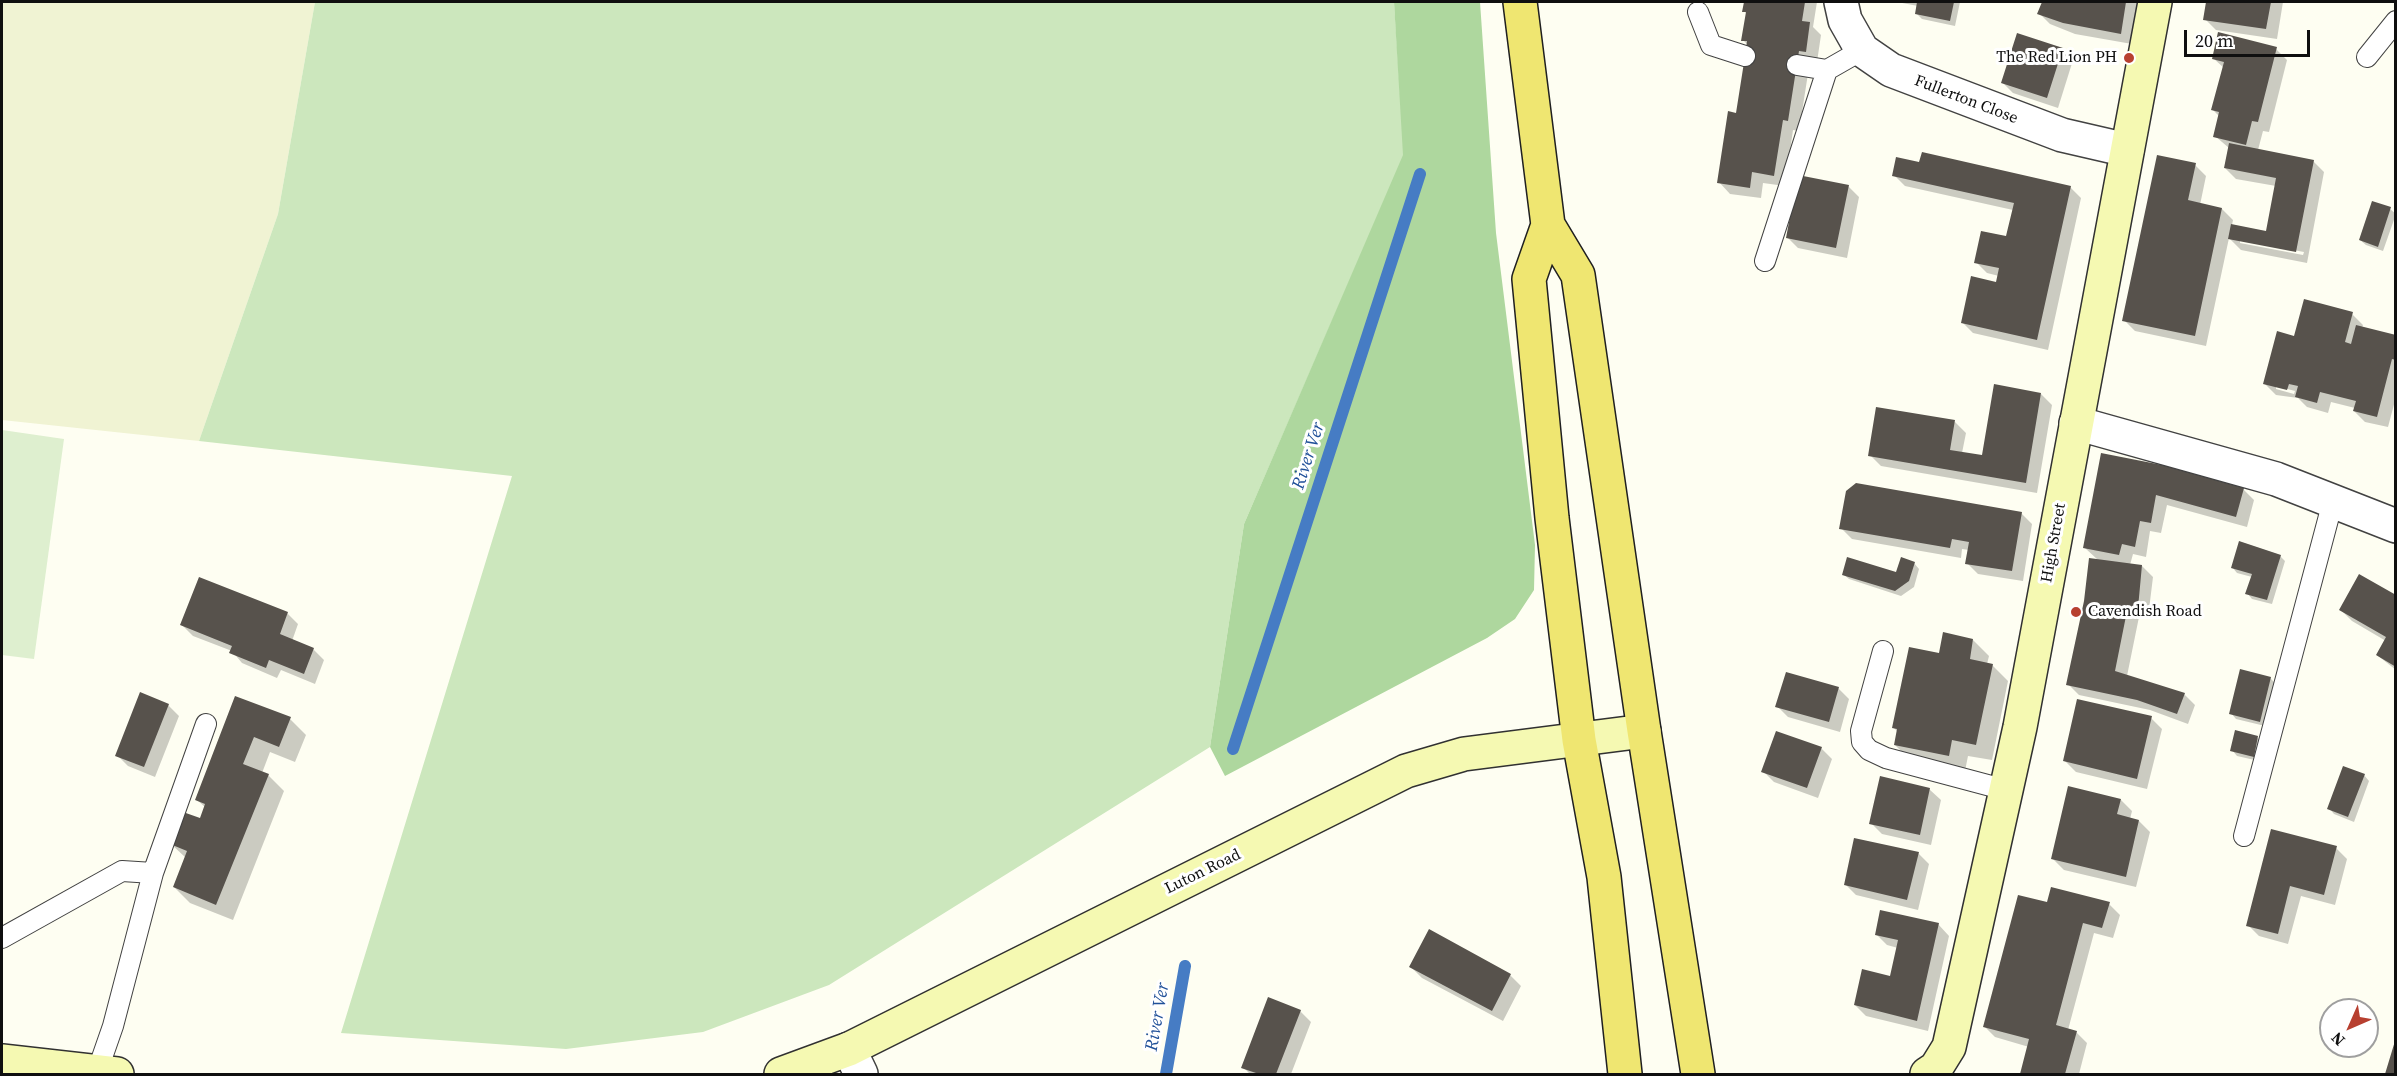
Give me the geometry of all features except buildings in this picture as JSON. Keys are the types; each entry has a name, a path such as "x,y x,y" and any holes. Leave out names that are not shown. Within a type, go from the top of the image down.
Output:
{"main road":[{"path":"1520,2 1548,225 1578,275 1644,730 1698,1074"},
{"path":"1548,225 1529,279 1552,518 1579,740 1604,877 1624,1074"}],"street":[{"name":"Fullerton Close","path":"1842,2 1845,20 1862,50 1891,70 2008,117 2062,135 2127,150"},
{"name":"High Street","path":"1927,1074 1936,1068 1948,1047 2006,790 2155,2"},
{"path":"2076,423 2276,479 2396,526"},
{"name":"Luton Road","path":"781,1074 855,1062 1406,771 1464,754 1644,730"},
{"path":"2,1061 107,1073"}],"lane":[{"path":"1698,12 1711,45 1745,56"},
{"path":"2367,57 2396,21"},
{"path":"1797,65 1827,70 1862,50"},
{"path":"1765,261 1827,70"},
{"path":"2244,836 2333,501"},
{"path":"1883,651 1861,731 1863,742 1869,750 1886,758 2006,790"},
{"path":"107,1073 113,1026 153,873 206,724"},
{"path":"2,938 122,871 153,873"}],"green space":[{"path":"2,2 315,2 278,214 199,441 2,420"},
{"path":"315,2 1394,2 1404,155 1244,524 1210,747 829,985 703,1032 566,1049 341,1033 512,476 199,441 278,214"},
{"path":"1394,2 1480,2 1496,233 1535,545 1534,590 1515,619 1487,638 1225,776 1210,747 1244,524 1403,155"},
{"path":"2,430 64,439 34,659 2,655"}],"waterway":[{"name":"River Ver","path":"1233,749 1420,174"},
{"name":"River Ver","path":"1166,1074 1185,966"}],"place":[{"name":"The Red Lion PH","path":"2129,58"},
{"name":"Cavendish Road","path":"2076,612"}]}
